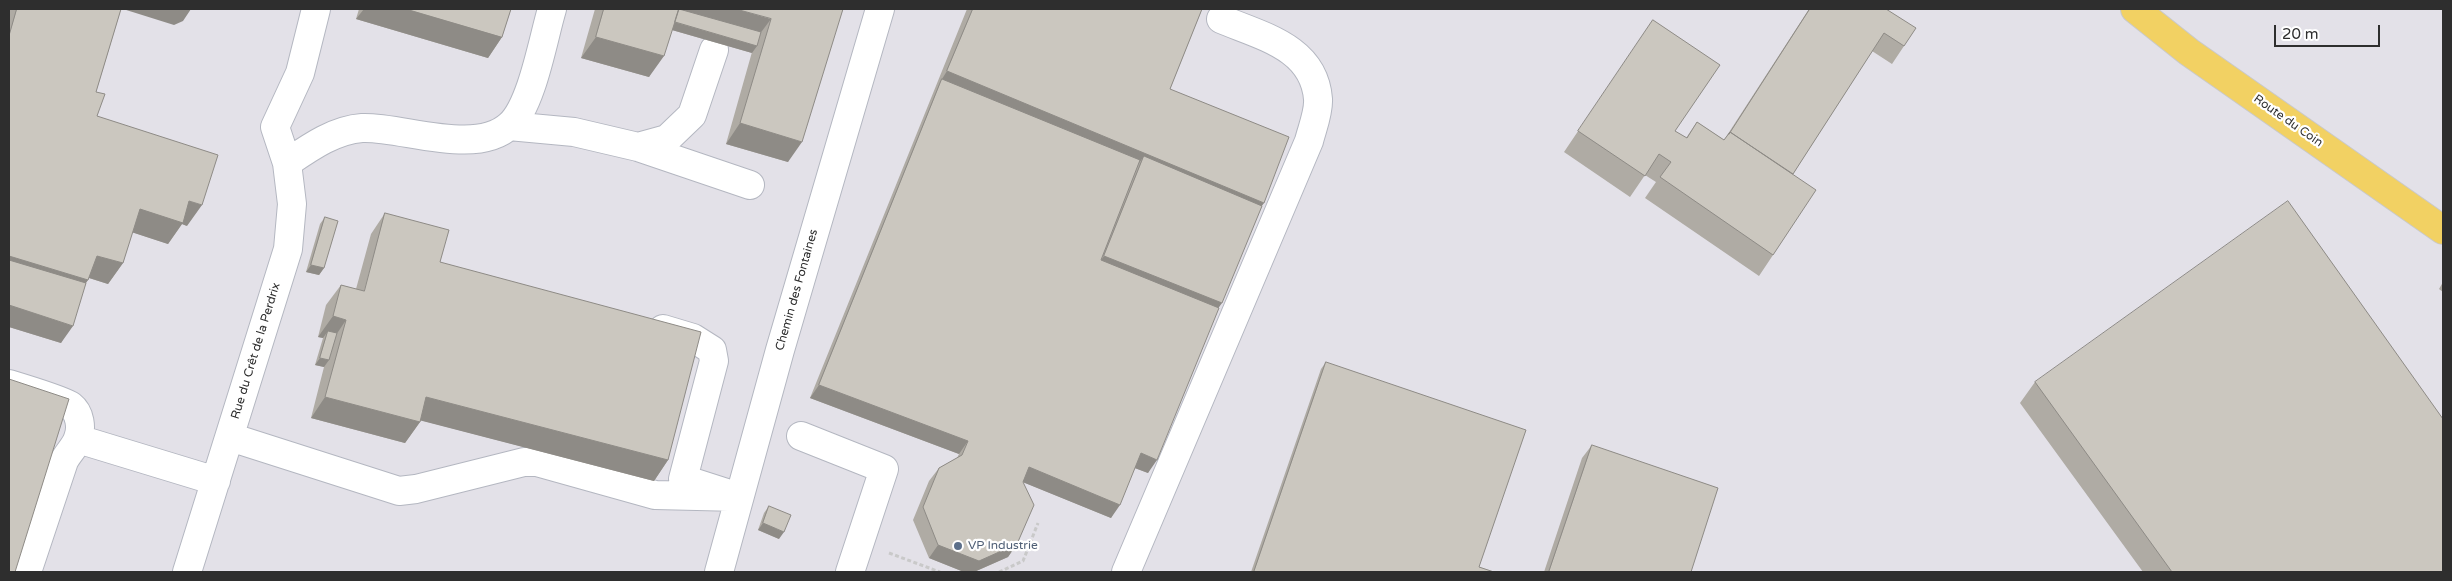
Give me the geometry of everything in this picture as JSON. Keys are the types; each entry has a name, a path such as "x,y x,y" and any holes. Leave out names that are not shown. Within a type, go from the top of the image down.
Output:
{"main road":[{"name":"Route du Coin","path":"2135,9 2189,52 2443,230"}],"street":[{"name":"Rue du Crêt de la Perdrix","path":"188,572 288,249 292,204 287,163 275,127 300,73 316,9"},
{"path":"287,163 312,146 341,132 362,128 463,140 487,137 510,126 526,102 552,9"},
{"name":"Chemin des Fontaines","path":"719,572 780,350 880,9"},
{"path":"1126,572 1309,141 1318,100 1311,70 1291,49 1220,19"},
{"path":"638,147 667,139 692,115 714,50"},
{"path":"510,126 574,132 638,147 750,185"},
{"path":"637,322 693,338 712,350 714,361 683,479 739,497"},
{"path":"9,384 70,405 77,414 80,426 78,440 69,450 64,461 27,572"},
{"path":"801,436 884,469 850,572"},
{"path":"230,437 399,491 416,489 524,462 537,462 654,494 739,497"},
{"path":"78,440 216,481"}],"path":[{"path":"999,572 1023,562 1038,523"},
{"path":"860,542 940,572"}],"shaded area":[{"path":"9,9 2443,9 2443,572 9,572"}],"building":[{"path":"17,9 121,9 96,92 105,94 97,116 218,155 202,205 189,201 183,223 140,209 123,263 97,256 88,280 9,256 9,36"},
{"path":"406,9 511,9 502,37"},
{"path":"604,9 679,9 664,56 596,37"},
{"path":"679,9 761,32 757,46 675,22"},
{"path":"736,9 843,9 802,142 740,123 771,19"},
{"path":"973,9 1202,9 1170,89 1289,137 1264,203 947,71"},
{"path":"1810,9 1886,9 1916,28 1904,46 1884,33 1793,174 1730,132"},
{"path":"1653,20 1720,65 1675,131 1687,138 1697,122 1724,140 1730,132 1816,190 1773,255 1660,177 1671,162 1659,154 1645,176 1578,131"},
{"path":"942,79 1140,160 1101,260 1219,308 1157,460 1141,453 1120,505 1029,467 1023,482 1034,505 1017,544 979,561 938,545 923,507 939,468 962,455 968,441 819,385"},
{"path":"1144,156 1262,206 1222,303 1104,256"},
{"path":"2288,201 2443,419 2443,572 2172,572 2035,382"},
{"path":"385,213 449,230 440,262 701,332 668,460 426,397 420,422 325,397 346,320 333,316 341,285 364,291"},
{"path":"325,217 338,221 324,268 311,265"},
{"path":"9,260 86,283 73,326 9,305"},
{"path":"328,331 337,333 329,360 320,358"},
{"path":"1326,362 1526,430 1479,567 1494,572 1254,572"},
{"path":"9,379 69,399 15,572 9,572"},
{"path":"1592,445 1718,488 1691,572 1549,572"},
{"path":"769,506 791,515 784,532 763,523"}],"place":[{"name":"VP Industrie","path":"958,546"}]}
